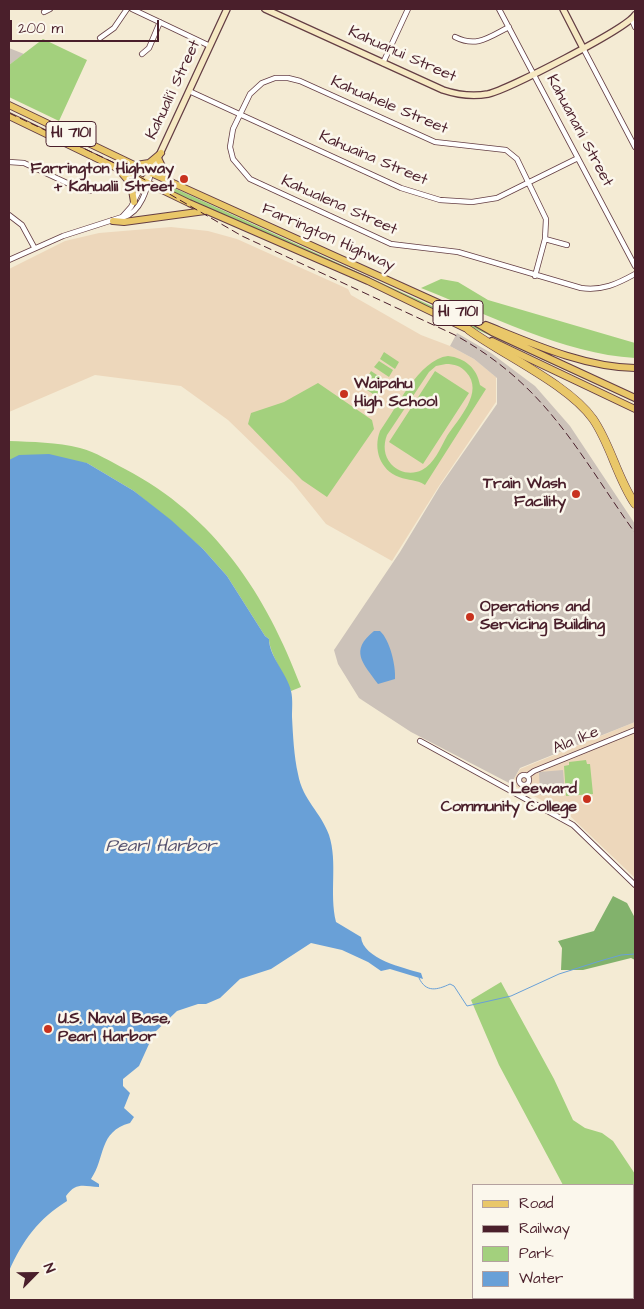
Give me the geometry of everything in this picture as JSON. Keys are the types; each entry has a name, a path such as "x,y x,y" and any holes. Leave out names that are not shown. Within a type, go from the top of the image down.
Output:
{"highway":[{"path":"469,330 561,389 585,408 604,437 635,504"}],"main road":[{"name":"Farrington Highway","path":"9,105 170,182 454,310 492,332 635,398"},
{"name":"Farrington Highway","path":"9,116 146,182 368,282 635,409"},
{"path":"132,164 149,163 160,155 170,182"},
{"path":"113,165 130,183 134,202"},
{"path":"112,221 124,222 209,211"},
{"path":"454,310 544,347 594,363 635,368"}],"street":[{"path":"44,12 50,9"},
{"path":"100,38 114,28 127,9"},
{"path":"132,9 210,46"},
{"name":"Kahuali'i Street","path":"146,182 227,9"},
{"name":"Kahuanui Street","path":"265,9 443,90 466,95 500,90 583,48 634,18"},
{"path":"383,63 408,10 402,9"},
{"name":"Kahuanani Street","path":"499,9 635,266"},
{"path":"563,9 635,147"},
{"path":"634,18 635,27"},
{"path":"142,54 148,48 160,22"},
{"path":"455,37 465,42 477,42 508,27"},
{"name":"Kahuahele Street","path":"239,114 250,94 262,83 274,78 294,79 430,140 458,146 506,150 517,159 546,218 545,239 535,276"},
{"name":"Kahuaina Street","path":"189,91 401,188 428,197 456,202 486,201 507,195 578,158"},
{"name":"Kahualena Street","path":"239,114 232,129 230,146 233,159 250,179 391,244 458,252 535,276 591,290 608,287 635,274"},
{"path":"9,162 24,163 80,189 90,191"},
{"path":"122,217 146,182"},
{"path":"9,260 34,247 112,221 136,210 146,182"},
{"path":"9,215 22,225 34,247"},
{"path":"545,239 567,245"},
{"name":"Ala Ike","path":"527,776 534,771 635,730"},
{"path":"420,741 573,825 635,885"}],"shaded area":[{"path":"9,48 24,54 9,65"},
{"name":"Waipahu High School","path":"171,227 208,231 237,239 348,289 351,295 421,335 450,346 474,359 496,377 496,402 439,486 392,561 326,524 293,483 228,420 181,386 95,375 9,412 9,269 65,241 99,233"},
{"path":"457,333 491,353 535,386 570,426 635,524 635,722 520,768 511,784 411,732 359,698 338,664 334,650 400,552 440,486 497,404 497,378 474,359 450,346"},
{"name":"Leeward Community College","path":"635,722 635,878 568,814 511,784 520,769"},
{"path":"563,770 565,794 540,795 539,772"}],"green space":[{"path":"43,39 87,60 59,121 9,97 9,65"},
{"path":"161,182 635,399 635,402 310,253 190,202 159,186"},
{"path":"441,279 458,282 488,300 635,343 635,358 608,355 553,341 499,321 421,288"},
{"path":"384,352 399,362 395,369 380,359"},
{"path":"448,356 465,362 473,369 480,385 486,389 425,485 392,474 383,464 377,445 380,431 409,386 427,366 437,359","holes":["446,364 462,368 471,380 473,388 468,405 430,464 422,470 414,472 398,469 391,464 386,454 385,443 387,435 429,372 436,366"]},
{"path":"379,361 393,370 389,377 374,367"},
{"path":"371,371 386,381 382,387 367,378"},
{"path":"435,371 469,393 423,464 389,442"},
{"path":"366,380 380,389 376,396 361,386"},
{"path":"318,383 372,420 374,429 327,497 302,480 248,424 251,413 284,402"},
{"path":"9,441 62,445 92,452 157,488 186,510 211,534 234,561 254,590 287,653 301,687 291,691 274,657 269,639 265,636 227,576 203,549 134,491 87,463 9,460"},
{"path":"586,760 587,764 590,764 593,794 566,796 564,766 569,765 569,762"},
{"path":"613,896 627,903 635,918 635,960 631,958 583,970 561,970 562,948 558,941 594,931"},
{"path":"501,982 554,1079 573,1120 585,1128 602,1133 613,1141 635,1174 634,1213 634,1184 562,1184 499,1065 471,1000"},
{"path":"635,1221 635,1284 634,1282"}],"water":[{"name":"Pearl Harbor","path":"49,454 87,463 134,491 171,520 203,549 227,576 265,636 269,639 272,652 291,691 295,753 300,783 326,827 332,846 333,900 336,922 361,937 363,945 376,957 421,973 423,979 390,969 381,971 368,962 342,950 311,943 271,969 240,979 220,998 206,1004 198,1004 177,1011 154,1033 139,1066 123,1079 123,1086 130,1093 124,1108 134,1117 130,1123 113,1132 104,1146 96,1171 91,1179 99,1184 99,1187 80,1186 73,1189 66,1196 67,1201 48,1215 32,1231 9,1271 9,460 19,455"},
{"path":"374,631 380,631 387,640 392,654 395,674 395,679 378,684 364,663 360,651 366,638"}],"waterway":[{"path":"419,978 425,986 432,989 450,984 454,986 467,1006 511,996 559,974 600,961 621,955 635,954"}],"railway":[{"path":"9,113 121,166 242,236 455,335 487,355 514,376 558,422 635,533"}],"place":[{"name":"Farrington Highway + Kahualii Street","path":"184,179"},
{"name":"Waipahu High School","path":"344,394"},
{"name":"Train Wash Facility","path":"576,494"},
{"name":"Operations and Servicing Building","path":"470,617"},
{"name":"Leeward Community College","path":"587,799"},
{"name":"U.S. Naval Base, Pearl Harbor","path":"48,1029"}]}
